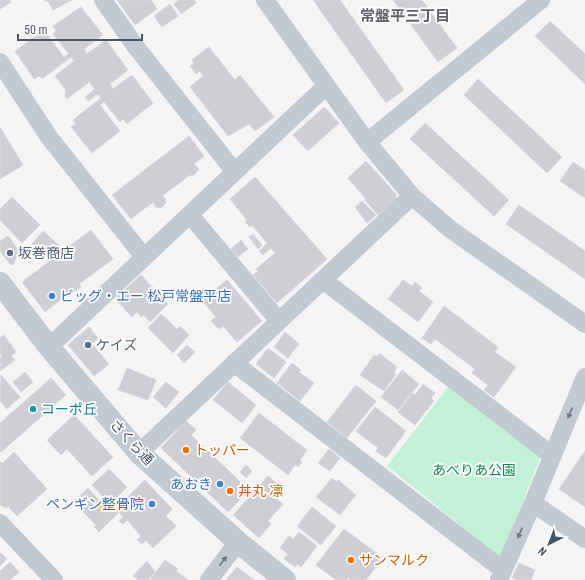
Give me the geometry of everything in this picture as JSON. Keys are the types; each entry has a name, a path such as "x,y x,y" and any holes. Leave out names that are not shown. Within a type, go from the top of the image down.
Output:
{"street":[{"path":"102,0 136,47 235,172"},
{"path":"265,0 326,86 368,142 412,196 450,229 585,324"},
{"path":"368,142 541,0"},
{"path":"0,62 49,137 144,257"},
{"path":"49,347 326,86"},
{"path":"139,453 412,196"},
{"path":"190,215 279,321"},
{"path":"323,280 553,456"},
{"name":"さくら通","path":"1,285 49,347 139,453 238,542 285,580"},
{"path":"234,363 501,575 553,456 585,377"},
{"path":"533,503 585,539"},
{"path":"0,523 54,580"},
{"path":"209,580 238,542"}],"green space":[{"name":"あべりあ公園","path":"449,386 541,455 501,558 387,466"}],"building":[{"path":"0,0 10,0 11,2 0,9"},
{"path":"44,0 72,0 53,10 48,1 46,2"},
{"path":"117,0 151,0 157,9 135,25"},
{"path":"179,0 194,0 196,3 181,14 174,4"},
{"path":"313,0 340,0 404,90 386,103"},
{"path":"393,0 422,0 457,48 438,62"},
{"path":"170,4 178,16 162,27 154,16"},
{"path":"81,7 103,35 84,49 87,54 106,40 128,70 110,84 113,89 132,75 153,103 127,124 123,119 120,122 104,102 100,105 120,131 92,153 71,127 76,124 73,120 101,98 98,94 88,101 85,97 95,89 89,82 67,99 65,96 66,90 55,76 74,61 71,57 42,79 39,76 34,79 15,51 44,31 64,57 69,54 53,34 56,31 53,26"},
{"path":"550,21 585,54 585,84 535,36"},
{"path":"209,47 235,80 240,75 274,117 255,131 249,124 228,136 190,87 203,76 200,71 196,74 190,66 194,63 192,60"},
{"path":"478,79 562,157 547,173 464,95"},
{"path":"324,107 339,123 308,151 293,135"},
{"path":"425,123 509,200 494,216 410,139"},
{"path":"0,127 23,165 0,179"},
{"path":"189,136 204,156 194,164 199,169 197,172 192,176 190,175 162,196 165,198 166,203 161,208 156,207 153,202 131,219 112,195"},
{"path":"366,161 396,194 396,199 378,215 348,178"},
{"path":"573,162 585,170 585,198 560,181"},
{"path":"255,177 327,259 277,303 253,275 258,271 256,269 275,253 271,248 263,255 259,251 267,243 252,225 250,227 245,222 247,220 230,199"},
{"path":"12,197 40,225 22,243 0,220 0,209"},
{"path":"362,201 376,215 367,223 355,207"},
{"path":"519,205 585,251 585,279 506,224"},
{"path":"91,230 113,259 79,284 81,287 71,295 69,293 45,312 22,282"},
{"path":"43,231 61,247 50,260 32,244"},
{"path":"253,234 262,245 258,249 249,237"},
{"path":"8,236 19,251 13,265 10,264 0,251 0,241"},
{"path":"241,240 248,249 238,257 231,249"},
{"path":"141,275 168,304 150,322 144,315 141,317 137,312 132,317 115,299"},
{"path":"227,280 262,321 237,342 223,326 219,329 211,321 216,317 202,300"},
{"path":"403,280 412,286 415,282 422,288 419,291 433,302 418,322 388,299"},
{"path":"444,306 498,347 495,352 516,367 494,397 484,390 488,385 472,373 475,369 435,339 431,344 422,338"},
{"path":"161,314 177,329 180,326 189,335 173,353 148,328"},
{"path":"89,327 98,338 92,344 109,364 94,376 68,345"},
{"path":"285,332 299,344 288,358 274,347"},
{"path":"4,335 16,352 11,356 15,360 0,371 0,357 2,356 0,353 0,338"},
{"path":"187,345 195,352 184,363 177,355"},
{"path":"268,348 286,362 274,378 256,364"},
{"path":"379,353 397,367 394,372 396,374 384,391 360,375 374,355 377,357"},
{"path":"292,363 301,370 299,372 314,383 300,401 277,383"},
{"path":"127,368 156,380 148,400 118,390"},
{"path":"402,370 419,384 398,410 381,397"},
{"path":"25,372 33,382 21,392 13,382"},
{"path":"1,375 20,397 7,409 0,401"},
{"name":"コーポ丘","path":"51,378 66,395 0,453 0,423"},
{"path":"166,382 179,392 166,408 153,397"},
{"path":"228,382 256,405 242,423 213,400"},
{"path":"423,384 435,393 431,398 434,401 415,425 398,412 413,393 415,395"},
{"path":"356,385 376,401 347,438 327,422"},
{"path":"375,407 406,431 386,458 376,451 378,448 356,431"},
{"path":"259,413 307,450 300,460 302,462 298,467 295,465 288,475 240,438"},
{"path":"74,415 113,457 92,476 67,449 61,455 47,440"},
{"path":"186,421 196,430 191,435 249,490 228,512 161,448"},
{"path":"329,449 340,458 330,471 318,463"},
{"path":"585,451 585,507 559,489"},
{"path":"14,452 47,489 17,516 8,506 6,508 0,505 0,462 3,463"},
{"path":"246,465 252,471 246,478 240,472"},
{"path":"109,469 127,487 110,504 92,485"},
{"path":"268,476 279,485 271,494 283,504 268,521 271,524 259,538 233,515"},
{"path":"332,478 337,482 338,480 356,495 340,515 316,497"},
{"path":"145,480 172,509 166,516 176,526 153,548 146,540 142,544 137,540 141,536 127,520 123,524 119,521 123,517 119,512 99,532 94,527 96,525 73,502 88,488 111,513"},
{"path":"312,507 336,526 321,545 297,526"},
{"path":"344,529 383,558 366,580 350,580 348,578 347,580 336,580 316,565"},
{"path":"299,532 317,546 301,567 298,564 295,567 284,559 288,554 280,548 289,536 293,539"},
{"path":"1,553 7,559 0,566 0,554"},
{"path":"165,560 178,569 176,571 188,580 150,580"},
{"path":"147,561 155,572 148,580 138,580 133,576"},
{"path":"10,562 19,572 10,580 0,580 0,571"},
{"path":"519,563 535,570 531,580 517,580 512,578"},
{"path":"237,567 254,580 226,580"}],"place":[{"name":"坂巻商店","path":"10,253"},
{"name":"ビッグ・エー 松戸常盤平店","path":"52,296"},
{"name":"ケイズ","path":"88,345"},
{"name":"コーポ丘","path":"33,409"},
{"name":"トッパー","path":"186,450"},
{"name":"あおき","path":"220,484"},
{"name":"丼丸 凛","path":"230,491"},
{"name":"ペンギン整骨院","path":"152,504"},
{"name":"サンマルク","path":"351,560"}],"district":[{"name":"常盤平三丁目","path":"405,16"}]}
